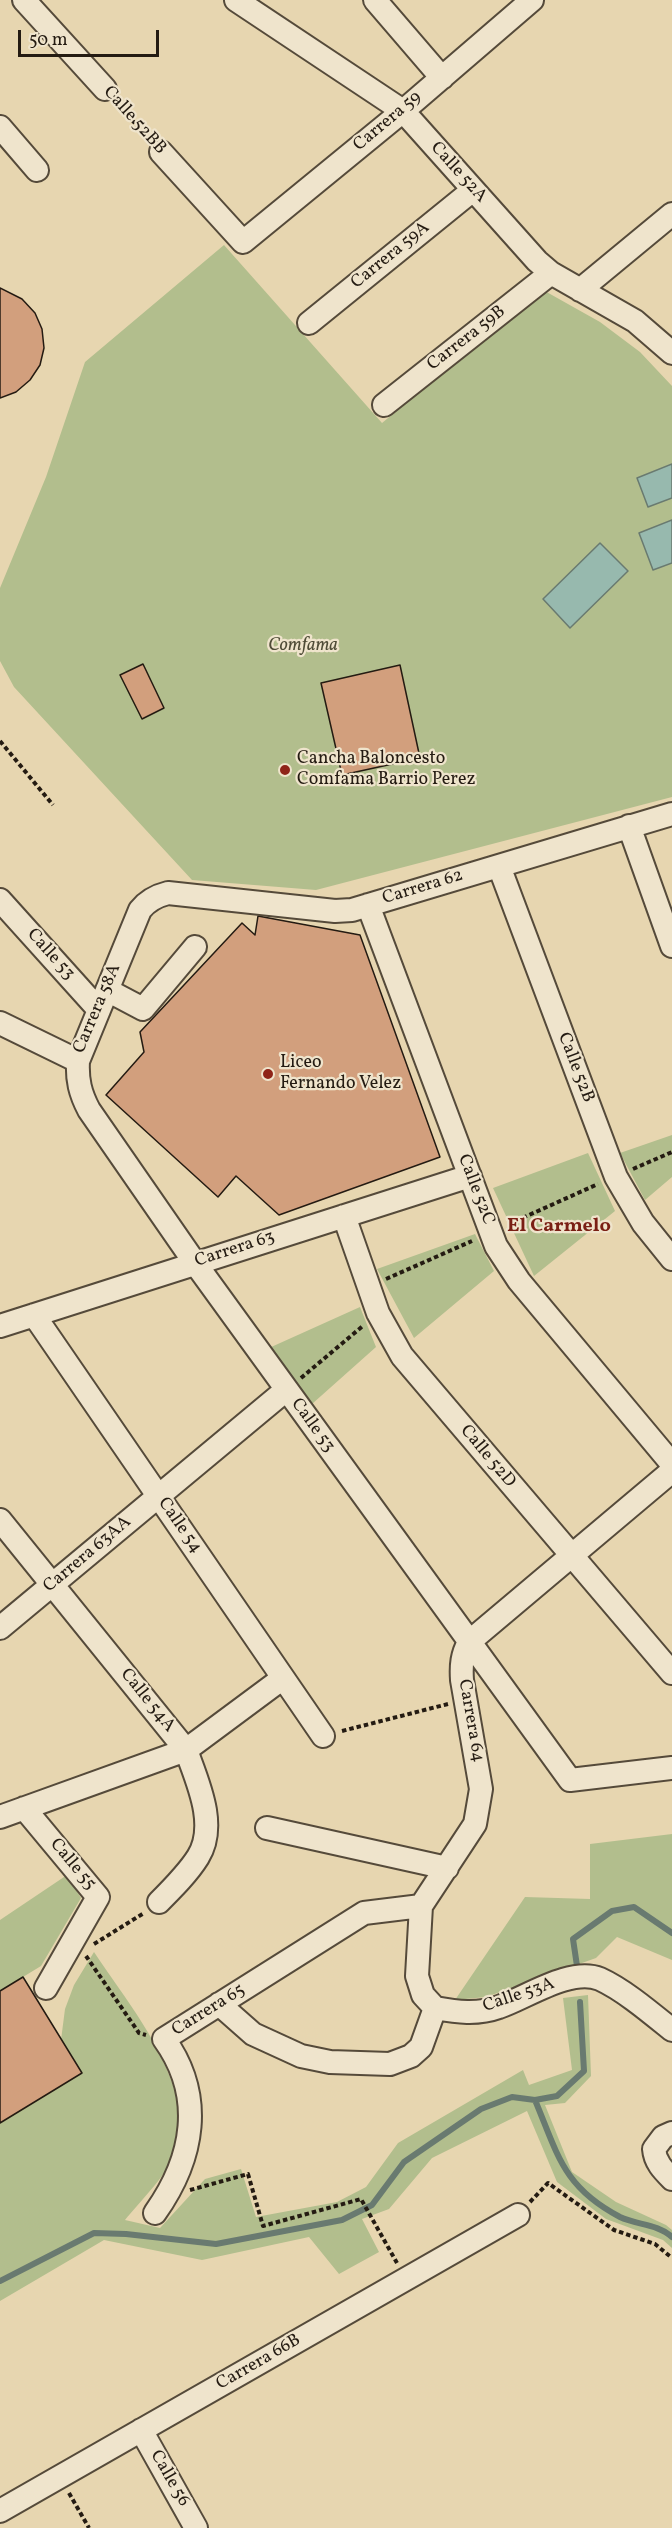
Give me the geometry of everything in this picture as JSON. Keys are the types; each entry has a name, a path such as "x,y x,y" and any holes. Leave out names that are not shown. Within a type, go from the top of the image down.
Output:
{"street":[{"name":"Calle 52BB","path":"24,0 105,89"},
{"path":"375,0 442,78"},
{"name":"Carrera 59","path":"243,242 403,111 532,0"},
{"name":"Calle 52A","path":"237,1 403,111 537,261 551,273 635,321 672,353"},
{"path":"0,127 37,170"},
{"name":"Calle 52BB","path":"161,152 243,242"},
{"name":"Carrera 59A","path":"309,323 473,190"},
{"path":"580,290 672,214"},
{"name":"Carrera 59B","path":"384,405 551,273"},
{"name":"Carrera 62","path":"168,893 335,911 352,910 672,813"},
{"path":"629,826 672,946"},
{"name":"Calle 52B","path":"499,866 616,1177 643,1223 672,1259"},
{"name":"Carrera 58A","path":"0,1023 78,1061 140,910 152,898 168,893"},
{"name":"Calle 53","path":"0,900 103,1000"},
{"name":"Calle 52C","path":"368,905 496,1246 519,1281 672,1464"},
{"path":"103,1000 143,1009 195,947"},
{"name":"Calle 53","path":"78,1061 77,1076 81,1095 88,1110 286,1390 570,1780 672,1768"},
{"name":"Carrera 63","path":"0,1326 470,1176"},
{"name":"Calle 52D","path":"344,1216 378,1313 402,1356 672,1673"},
{"name":"Calle 54","path":"34,1315 323,1736"},
{"name":"Carrera 63AA","path":"0,1628 286,1390"},
{"path":"469,1642 672,1471"},
{"name":"Calle 54A","path":"0,1520 186,1750 201,1791 206,1834 199,1855 159,1902"},
{"name":"Carrera 64","path":"421,1906 475,1824 480,1797 479,1769 461,1667 463,1653 469,1642"},
{"path":"9,1810 186,1750 283,1678"},
{"name":"Calle 55","path":"9,1810 98,1897 46,1988"},
{"path":"267,1828 447,1868"},
{"path":"219,2004 253,2034 301,2056 330,2062 390,2064 411,2056 421,2047 435,2008 423,1995 417,1976 421,1906"},
{"name":"Carrera 65","path":"161,2205 176,2180 185,2152 190,2123 188,2084 177,2056 164,2039 364,1913 421,1906"},
{"name":"Calle 53A","path":"435,2008 466,2013 498,2008 548,1985 582,1977 599,1979 642,2006 672,2030"},
{"path":"672,2133 663,2137 654,2149 654,2157 661,2169 672,2180"},
{"name":"Carrera 66B","path":"0,2511 518,2215"},
{"name":"Calle 56","path":"141,2430 196,2528"}],"path":[{"name":"Calle 52BB","path":"105,89 161,152"},
{"path":"0,741 53,805"},
{"path":"369,1287 672,1152"},
{"path":"286,1390 378,1313"},
{"path":"323,1736 466,1699"},
{"path":"93,1945 159,1902"},
{"path":"57,1968 83,1951 138,2033 164,2039"},
{"path":"161,2205 248,2174 263,2226 361,2199 406,2279"},
{"path":"518,2215 548,2183 614,2230 655,2244 672,2258"},
{"path":"59,2477 89,2528"}],"green space":[{"name":"Comfama","path":"224,245 382,423 543,290 600,322 640,352 672,386 672,797 316,890 192,880 14,687 0,661 0,588 46,477 85,362"},
{"path":"672,1135 672,1177 645,1200 620,1153"},
{"path":"588,1153 615,1211 534,1276 493,1188"},
{"path":"475,1234 494,1271 414,1338 377,1269"},
{"path":"360,1307 376,1347 312,1404 269,1348"},
{"path":"672,1834 672,1960 617,1937 596,1958 486,1997 455,2000 525,1897 590,1899 590,1844"},
{"path":"67,1875 81,1898 41,1966 0,1991 0,1920"},
{"path":"94,1952 155,2045 168,2071 177,2098 180,2124 174,2158 125,2220 160,2228 205,2179 241,2169 256,2217 337,2202 366,2187 398,2143 523,2070 529,2085 572,2070 563,1998 588,1995 591,2076 565,2103 545,2105 572,2172 616,2202 666,2225 672,2230 672,2248 663,2240 606,2219 557,2182 527,2111 432,2158 389,2209 362,2219 379,2252 339,2274 309,2237 202,2260 104,2240 0,2301 0,2123 61,2040 65,2009 74,1985"}],"water":[{"path":"672,464 672,498 648,507 637,478"},
{"path":"672,520 672,563 653,570 639,533"},
{"path":"600,543 628,571 570,628 543,599"}],"building":[{"path":"0,288 22,299 35,313 42,329 44,348 40,365 30,380 16,392 0,398"},
{"path":"143,664 164,708 142,719 120,675"},
{"path":"400,665 420,758 342,775 321,683"},
{"name":"Liceo Fernando Velez","path":"258,916 360,935 440,1157 279,1215 236,1176 218,1197 106,1095 144,1052 140,1032 242,923 255,935"},
{"path":"23,1977 82,2073 0,2123 0,1991"}],"waterway":[{"path":"577,1966 573,1939 612,1911 634,1907 672,1933"},
{"path":"0,2281 94,2233 126,2234 216,2244 342,2220 372,2205 404,2162 481,2109 512,2097 535,2100 557,2096 584,2071 580,2002"},
{"path":"535,2100 565,2168 586,2194 620,2217 654,2227 672,2237"}],"place":[{"name":"Cancha Baloncesto Comfama Barrio Perez","path":"285,770"},
{"name":"Liceo Fernando Velez","path":"268,1074"}],"district":[{"name":"El Carmelo","path":"559,1227"}]}
